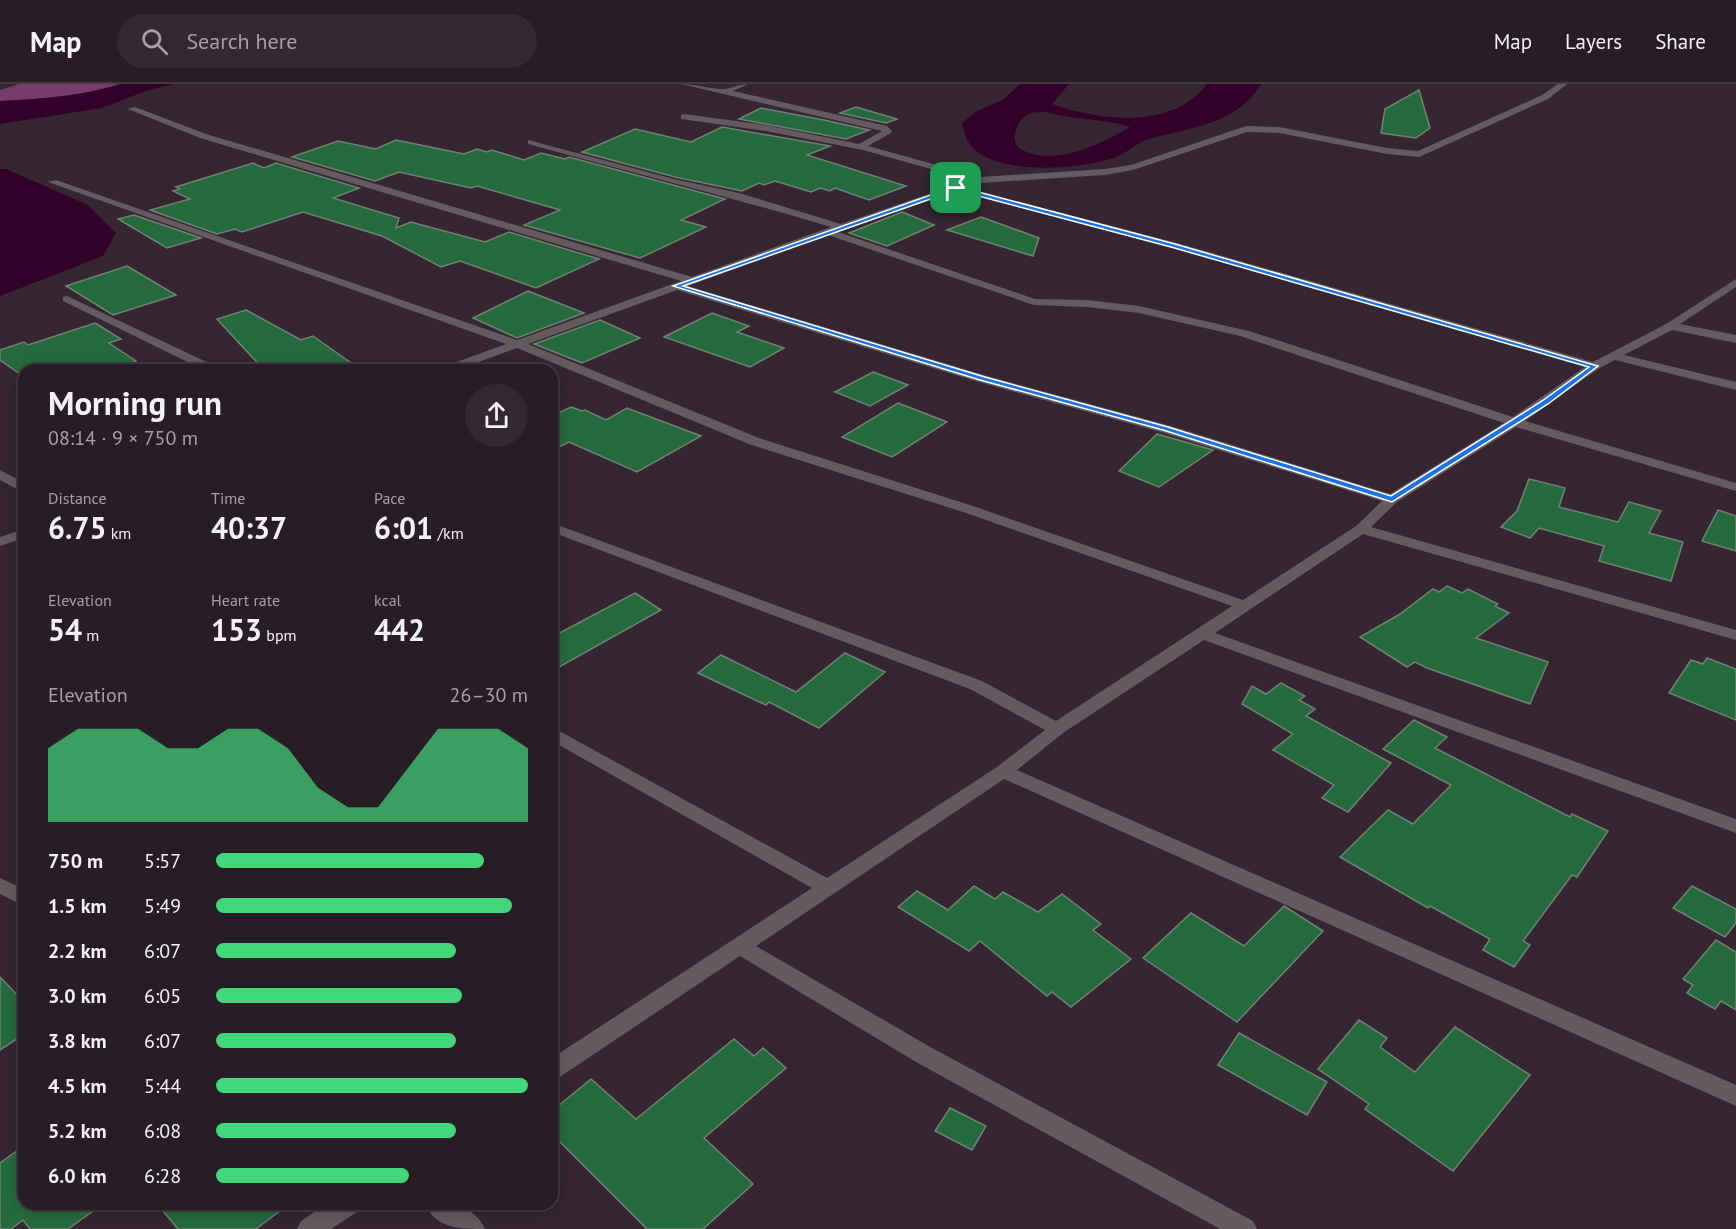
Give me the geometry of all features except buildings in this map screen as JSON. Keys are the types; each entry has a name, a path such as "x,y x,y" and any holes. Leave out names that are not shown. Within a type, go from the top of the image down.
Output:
{"street":[{"path":"685,84 884,128 888,131 863,144 864,148"},
{"path":"725,92 744,84"},
{"path":"463,364 691,280 980,180 1105,172 1132,167 1246,129 1257,128 1279,130 1387,151 1419,154 1545,97 1563,84"},
{"path":"132,109 203,136 691,280"},
{"path":"684,117 766,128 864,148 980,180"},
{"path":"531,142 672,181 736,195 842,227"},
{"path":"52,182 517,344 754,441 971,510 1246,606"},
{"path":"956,188 1173,245 1594,366"},
{"path":"829,232 1034,302 1061,301 1137,308 1247,335 1514,422 1736,487"},
{"path":"558,1066 1003,771 1057,729 1361,530 1392,500 1514,422 1594,366 1670,326 1736,282"},
{"path":"677,286 983,379 1166,429 1392,500"},
{"path":"67,299 201,364"},
{"path":"1670,326 1736,339"},
{"path":"1613,356 1736,386"},
{"path":"0,474 18,485"},
{"path":"558,529 976,685 1057,729"},
{"path":"1361,530 1736,635"},
{"path":"0,542 18,535"},
{"path":"1203,634 1736,826"},
{"path":"558,736 828,888"},
{"path":"1003,771 1736,1096"},
{"path":"0,885 18,895"},
{"path":"740,946 924,1055 1244,1229"},
{"path":"310,1229 339,1210"},
{"path":"445,1210 472,1229"}],"shaded area":[{"path":"19,84 121,84 76,94 0,101 0,90"},
{"path":"121,84 174,84 146,91 102,108 0,124 0,101 76,94"},
{"path":"1020,84 1069,84 1052,104 1092,115 1135,118 1175,109 1192,99 1207,84 1261,84 1251,98 1225,117 1194,128 1146,140 1114,158 1063,167 1024,167 1006,164 989,159 971,146 962,123 977,111 1004,99","holes":["1042,112 1109,122 1130,127 1092,146 1063,155 1035,155 1018,147 1015,142 1016,130 1026,115"]},
{"path":"0,169 6,169 88,205 116,233 103,256 0,296"}],"route":[{"path":"956,188 1025,208 1173,245 1594,366 1545,403 1392,500 1166,429 983,379 677,286 956,188"}]}
